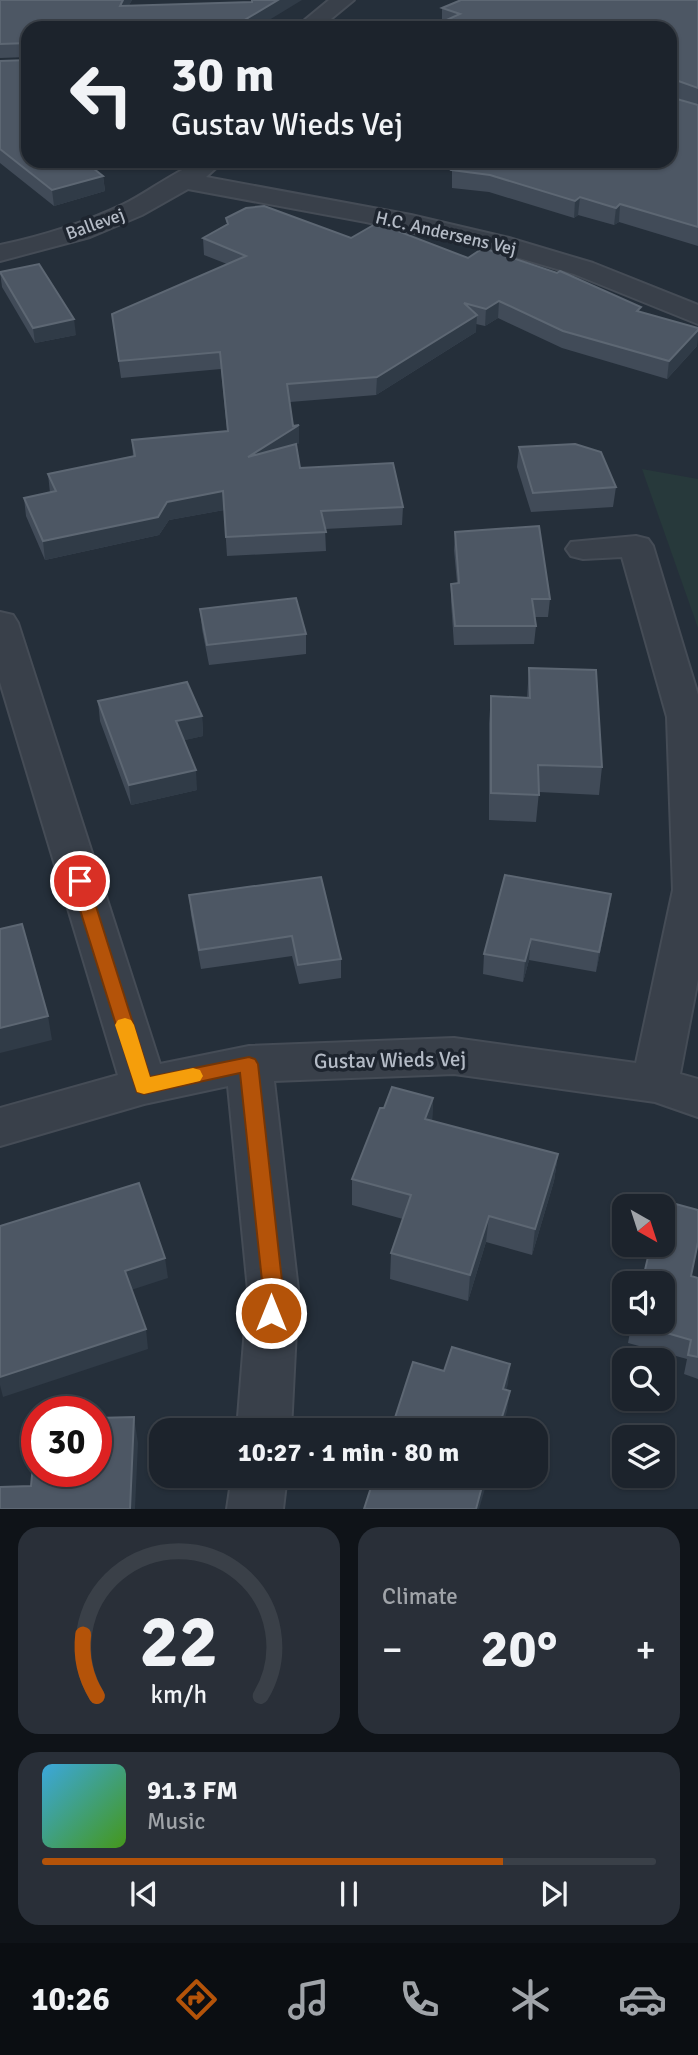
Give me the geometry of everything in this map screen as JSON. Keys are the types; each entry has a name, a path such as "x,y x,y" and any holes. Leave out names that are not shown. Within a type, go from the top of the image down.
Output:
{"street":[{"path":"315,21 343,0"},
{"name":"Ballevej","path":"0,253 75,233 122,214 185,181 202,168"},
{"name":"H.C. Andersens Vej","path":"185,181 472,237 546,256 637,289 698,315"},
{"path":"583,548 636,545 686,717 694,890 655,1084"},
{"path":"0,623 144,1086"},
{"name":"Gustav Wieds Vej","path":"0,1127 144,1086 249,1064 454,1056 655,1084 698,1098"},
{"path":"249,1064 273,1290 265,1418"},
{"path":"256,1509 258,1488"}],"shaded area":[{"path":"642,469 698,479 698,628"}],"building":[{"path":"0,0 123,0 120,6 278,0 243,21 21,21 21,43 0,44"},
{"path":"461,0 698,0 698,88 677,80 677,21 444,21 460,14 442,8"},
{"path":"21,60 21,166 0,149 0,61"},
{"path":"677,99 698,105 698,227 620,204 616,208 580,197 575,201 490,175 452,170 677,168"},
{"path":"24,168 93,168 103,176 52,190"},
{"path":"264,206 351,238 377,223 468,258 483,248 557,273 560,271 641,307 637,311 698,330 669,361 563,331 499,301 486,309 464,303 477,315 377,377 287,384 293,426 299,425 248,457 296,444 300,468 393,463 403,507 321,511 326,532 226,537 223,491 167,502 158,517 43,541 24,498 56,491 48,474 135,456 132,440 228,431 220,352 119,361 112,314 246,256 203,238 228,224 226,218 246,208"},
{"path":"39,264 74,319 33,328 0,272"},
{"path":"575,444 601,452 616,487 533,493 519,447"},
{"path":"539,526 550,599 532,599 536,626 455,626 451,584 459,583 455,532"},
{"path":"296,598 306,634 207,645 200,609"},
{"path":"529,668 596,670 602,767 538,765 539,795 491,793 491,696 530,698"},
{"path":"187,682 202,716 176,721 196,770 129,785 98,701"},
{"path":"505,875 611,894 599,952 531,939 525,961 484,954"},
{"path":"321,877 341,959 298,965 292,936 199,950 189,895"},
{"path":"22,924 48,1016 0,1028 0,929"},
{"path":"392,1087 433,1098 425,1119 558,1154 535,1229 489,1216 470,1275 391,1253 411,1195 352,1179 380,1108 384,1108"},
{"path":"139,1183 165,1258 125,1271 146,1329 0,1377 0,1226"},
{"path":"676,1204 698,1210 698,1242 691,1276 698,1278 698,1357 688,1355 691,1340 670,1334 675,1334 675,1271 645,1271 648,1257 676,1256"},
{"path":"452,1347 510,1364 503,1389 510,1391 502,1418 395,1418 413,1362 444,1371"},
{"path":"134,1417 130,1509 0,1509 0,1487 112,1487 112,1418"},
{"path":"371,1488 482,1488 476,1509 364,1509"}],"slow traffic":[{"path":"125,1025 144,1086 193,1076"}],"route":[{"path":"80,881 144,1086 249,1064 273,1290 271,1313"}]}
